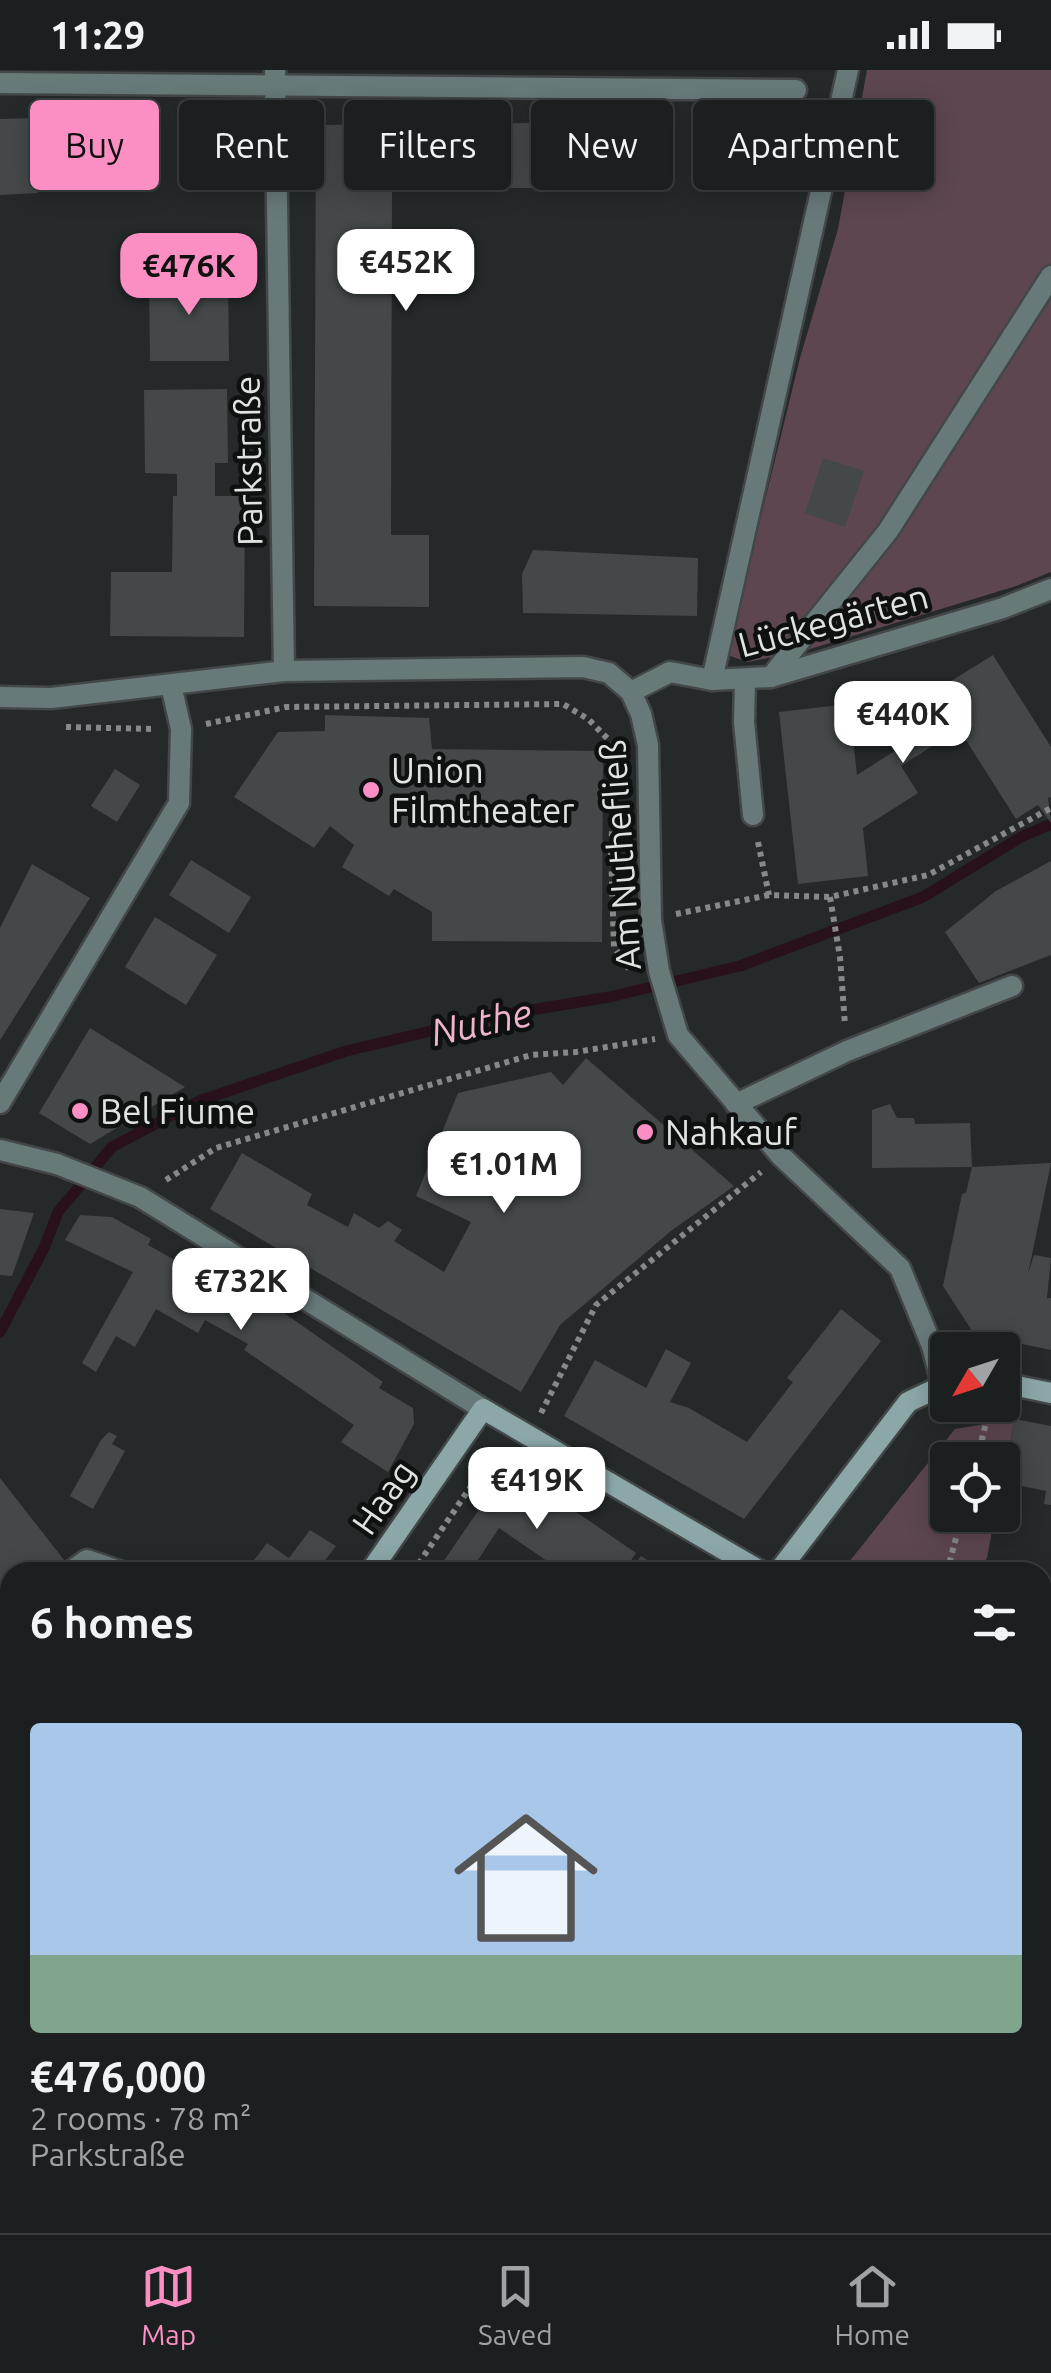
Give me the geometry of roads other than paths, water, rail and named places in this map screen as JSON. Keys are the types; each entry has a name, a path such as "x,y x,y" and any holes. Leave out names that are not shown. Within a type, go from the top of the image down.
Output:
{"main road":[{"path":"1020,1386 1051,1392"},
{"path":"786,1562 908,1402 930,1391"},
{"path":"483,1409 745,1562"},
{"name":"Haag","path":"377,1562 483,1409"}],"street":[{"path":"712,680 848,70"},
{"path":"0,83 274,77 796,90"},
{"name":"Parkstraße","path":"274,77 284,671"},
{"path":"771,676 888,532 1051,276"},
{"name":"Lückegärten","path":"631,692 670,672 712,680 771,676 1003,608 1051,589"},
{"name":"Am Nuthefließ","path":"0,697 50,698 284,671 583,667 609,673 631,692 648,745 651,920 659,971 678,1035 781,1156 900,1268 930,1341"},
{"path":"745,680 744,722 753,815"},
{"path":"0,1104 179,803 180,730 171,686"},
{"path":"736,1104 847,1051 1012,986"},
{"path":"0,1150 57,1164 140,1196 483,1409"}],"waterway":[{"name":"Nuthe","path":"0,1332 44,1248 58,1212 112,1147 199,1101 346,1051 740,966 923,897 1021,837 1051,824"}],"place":[{"name":"Union Filmtheater","path":"371,790"},
{"name":"Bel Fiume","path":"80,1111"},
{"name":"Nahkauf","path":"645,1132"}]}
